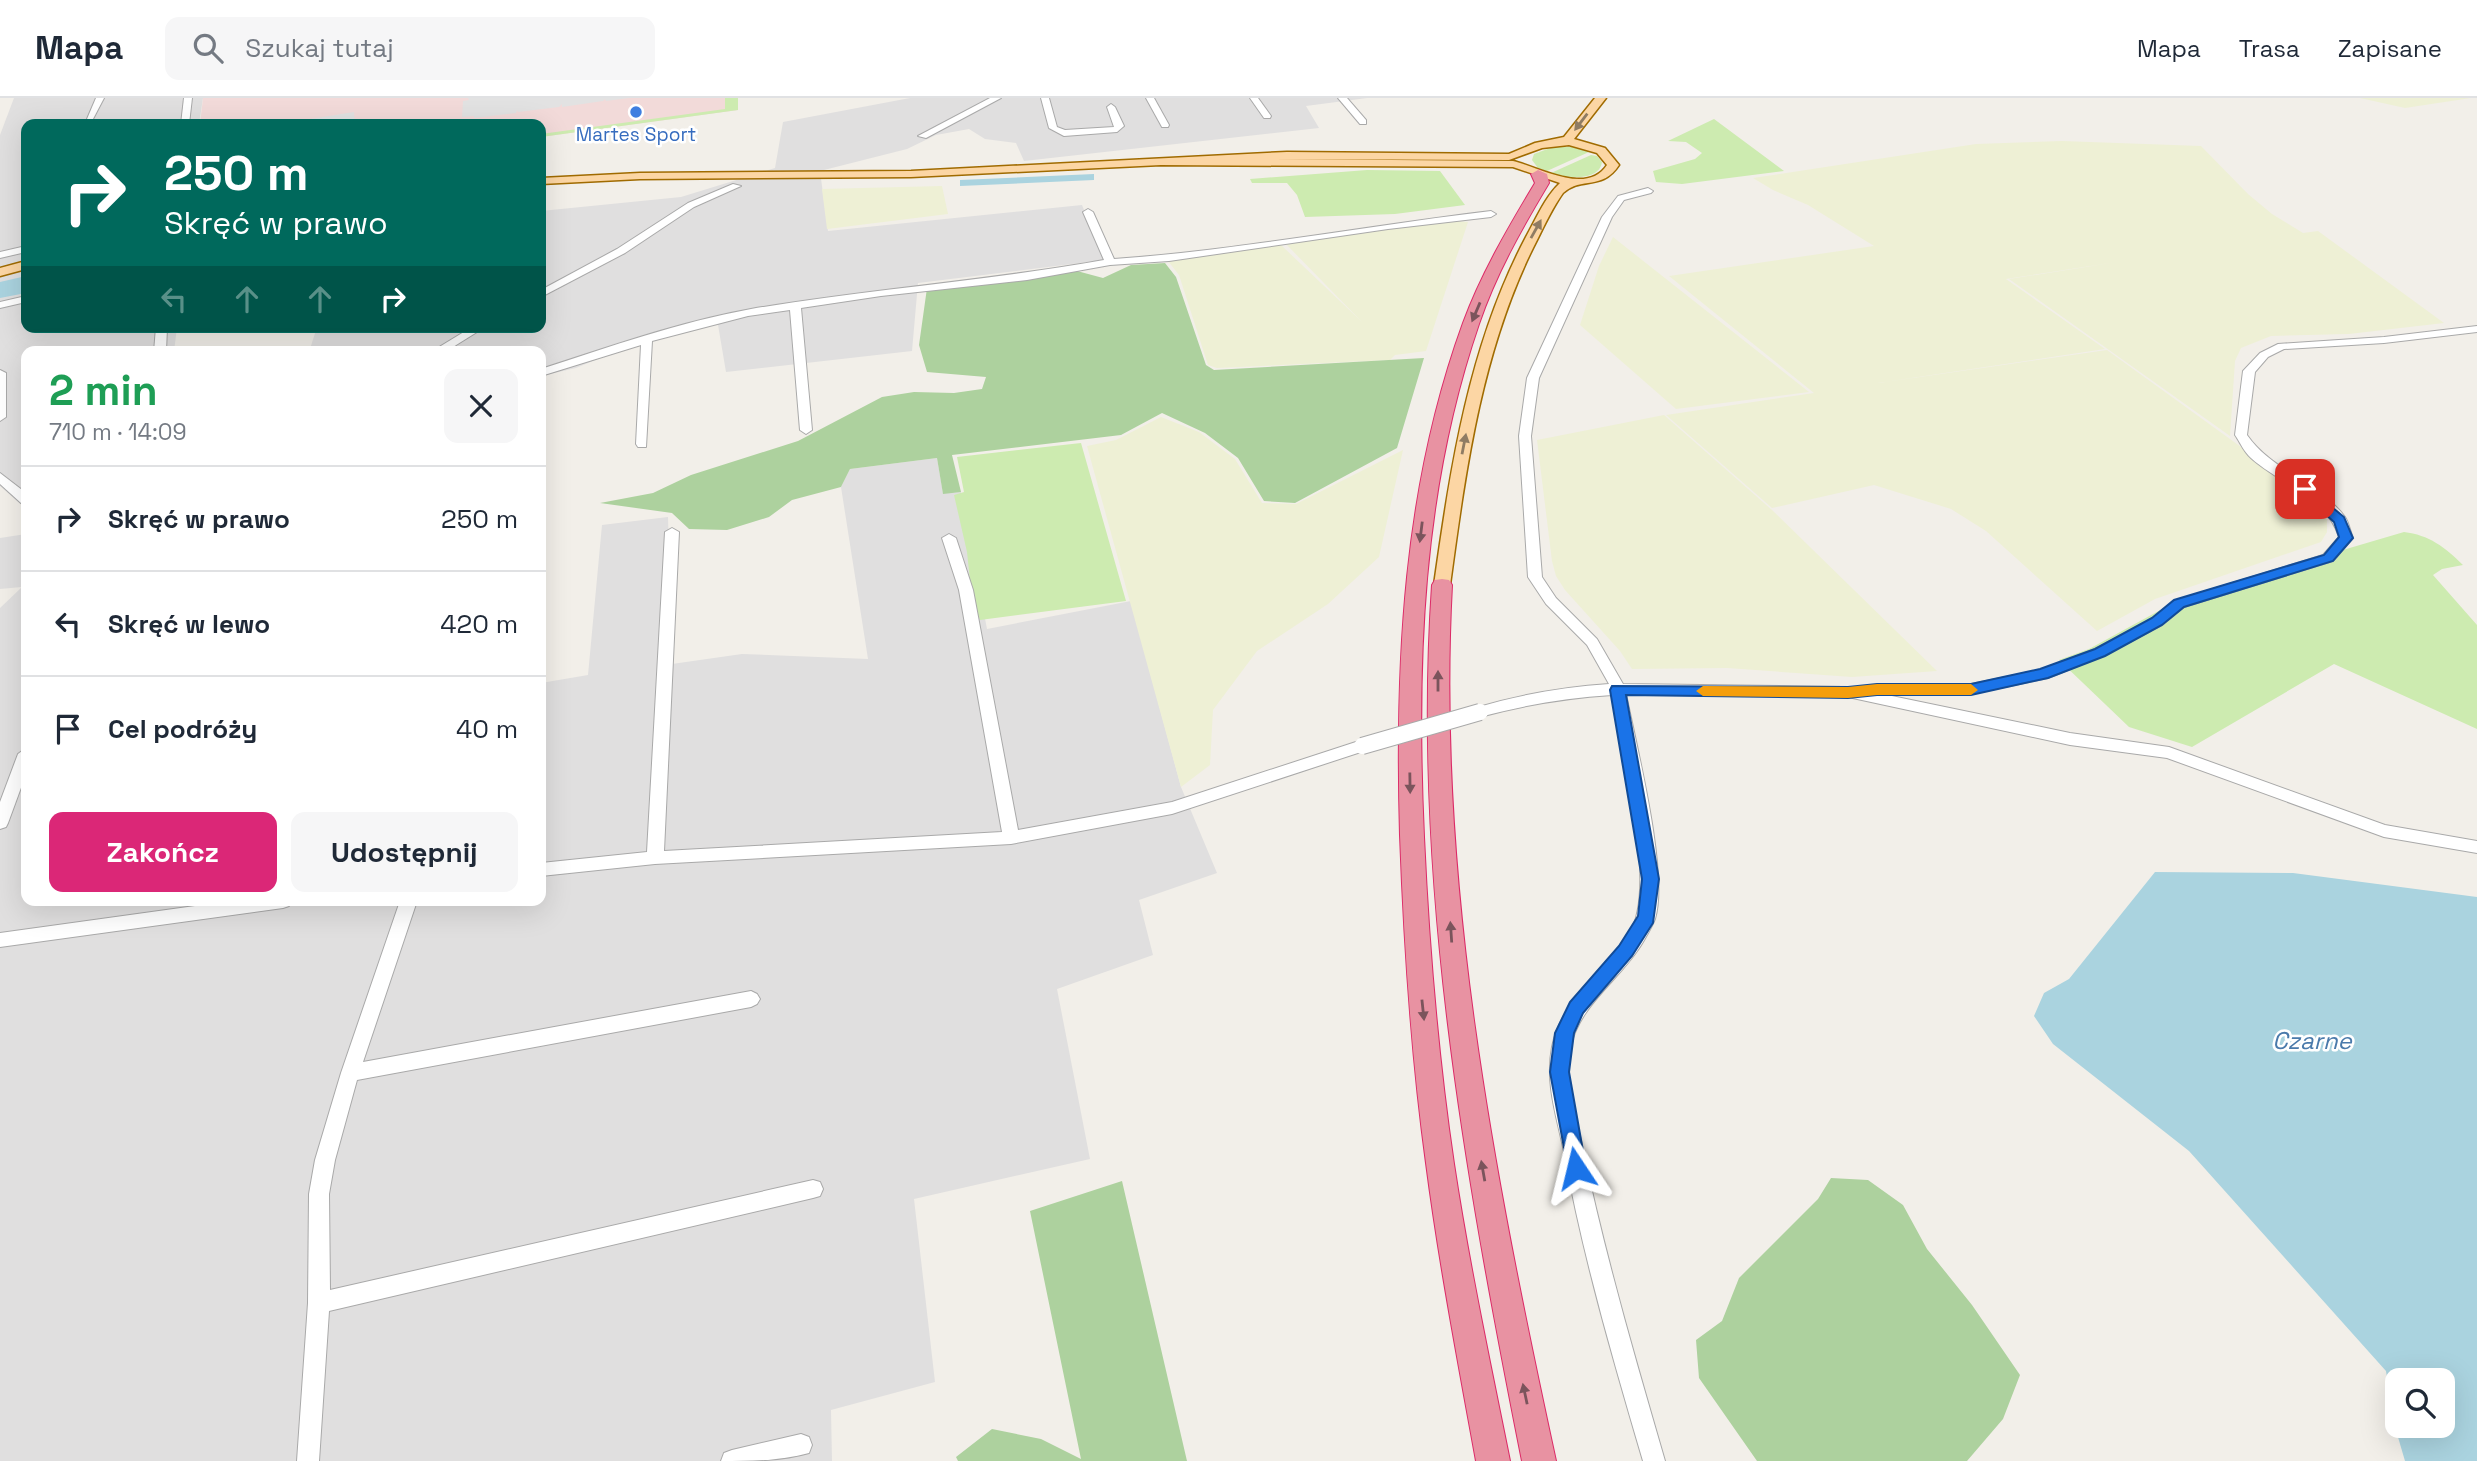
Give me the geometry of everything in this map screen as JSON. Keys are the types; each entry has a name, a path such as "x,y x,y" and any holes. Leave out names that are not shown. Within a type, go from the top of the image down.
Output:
{"highway":[{"path":"1493,1461 1464,1309 1434,1119 1418,954 1408,684 1415,579 1424,505 1438,435 1471,322 1504,250 1542,183 1542,177 1532,171"},
{"path":"1442,584 1438,697 1453,956 1475,1122 1506,1307 1539,1461"}],"main road":[{"path":"546,181 640,176 911,174 1287,155 1509,157 1524,153 1537,145 1568,139 1606,101"},
{"path":"1587,146 1586,137 1606,101"},
{"path":"1442,584 1464,439 1494,327 1508,288 1534,232 1560,188 1576,181 1598,178 1611,170 1613,165 1607,155 1587,146 1559,142"},
{"path":"1524,153 1522,158 1532,171"},
{"path":"1163,162 1513,164 1576,181"},
{"path":"0,269 21,264"}],"street":[{"path":"90,117 100,98"},
{"path":"186,119 188,98"},
{"path":"923,136 997,98"},
{"path":"1045,98 1053,128 1064,133 1117,129 1120,126 1111,107"},
{"path":"1150,98 1165,125"},
{"path":"1254,98 1267,116"},
{"path":"1342,98 1363,122"},
{"path":"546,291 621,251 691,205 736,186"},
{"path":"1648,191 1621,198 1614,205 1537,369 1529,393 1525,422 1535,578 1551,601 1591,642 1612,674 1618,690 1650,879 1647,918 1626,951 1577,1008 1564,1033 1559,1072 1590,1240 1654,1461"},
{"path":"1088,212 1110,262"},
{"path":"546,371 647,340 748,313 1027,277 1110,262 1169,258 1491,214"},
{"path":"0,255 21,250"},
{"path":"0,305 21,300"},
{"path":"795,306 806,430"},
{"path":"546,869 655,858 1011,838 1172,808 1362,746 1524,700 1559,694 1618,690 1971,690 2043,674 2100,652 2157,622 2179,604 2329,558 2346,538 2340,520 2320,500 2254,454 2241,435 2249,371 2264,355 2282,346 2361,342 2477,329"},
{"path":"451,333 452,342"},
{"path":"446,346 469,333"},
{"path":"642,444 647,340"},
{"path":"0,417 1,378"},
{"path":"0,477 21,496"},
{"path":"655,858 672,532"},
{"path":"949,538 966,590 1011,838"},
{"path":"1848,692 2070,739 2169,753 2384,831 2477,847"},
{"path":"0,823 21,767"},
{"path":"0,940 247,906"},
{"path":"308,1461 319,1303 319,1194 324,1160 406,906"},
{"path":"350,1073 751,999"},
{"path":"319,1303 813,1189"},
{"path":"732,1461 802,1445"}],"shaded area":[{"path":"14,98 203,98 200,119 21,119 21,333 176,333 175,346 21,346 21,505 0,486 0,135"},
{"path":"203,98 738,98 738,110 546,136 546,119 201,119"},
{"path":"468,98 629,98 605,99 562,107 562,104 559,107 517,110 516,113 474,118 462,117 463,101 469,100"},
{"path":"910,98 1367,98 1306,106 1319,128 1024,161 1016,143 985,139 969,129 936,135 907,149 820,171 828,231 1082,205 1104,260 918,283 912,351 726,372 717,319 648,338 576,368 546,375 546,346 311,346 315,333 546,333 546,210 681,197 775,168 783,122"},
{"path":"354,112 355,119 310,119"},
{"path":"937,458 943,493 961,492 987,629 1131,601 1181,787 1217,873 1139,900 1153,955 1057,989 1090,1159 914,1199 935,1382 831,1410 832,1461 0,1461 0,608 21,588 21,906 546,906 546,682 588,675 602,525 668,517 672,664 742,654 868,659 841,487 850,469"},
{"path":"21,535 21,587 0,589 0,538"}],"green space":[{"path":"725,98 738,98 738,110 546,136 546,133 725,109"},
{"path":"2360,98 2471,98 2405,108"},
{"path":"1714,119 1784,171 1682,184 1656,182 1653,171 1695,159 1702,153 1686,142 1668,141"},
{"path":"2062,141 2201,146 2248,194 2272,214 2303,233 2318,231 2444,323 2349,334 2271,336 2241,348 2235,361 2230,436 2009,279 2117,262 2006,279 2105,349 1878,383 2107,350 2292,484 2318,505 2327,520 2327,532 2321,542 2155,599 2097,631 1986,531 1951,509 1874,485 1772,508 1666,415 1814,393 1669,276 1874,246 1808,205 1753,178 1976,144"},
{"path":"1553,147 1572,147 1589,152 1547,171 1538,168 1532,160 1534,154"},
{"path":"1591,155 1597,156 1602,162 1595,173 1573,177 1551,173"},
{"path":"1367,170 1440,171 1465,205 1395,214 1305,217 1297,195 1287,183 1252,183 1250,179"},
{"path":"942,186 948,214 827,229 822,189"},
{"path":"1436,219 1468,222 1426,351 1395,355 1390,360 1217,368 1208,365 1179,275 1168,261 1281,245 1362,322 1284,242"},
{"path":"1613,237 1809,392 1676,409 1580,325 1599,266"},
{"path":"1165,263 1176,277 1206,365 1214,370 1424,358 1397,448 1295,503 1264,501 1238,458 1205,433 1162,413 1121,435 952,455 961,492 943,494 937,458 850,469 841,487 792,500 769,517 727,530 689,529 672,513 600,503 653,493 691,475 798,441 882,397 914,392 954,393 982,389 986,377 927,372 919,345 927,288 1077,271 1103,278 1131,265"},
{"path":"1664,415 1772,510 1937,671 1852,677 1727,668 1632,669 1556,576 1537,440"},
{"path":"1161,417 1199,432 1235,459 1262,503 1296,504 1403,450 1379,557 1328,604 1257,651 1213,710 1210,765 1181,787 1087,446 1116,440"},
{"path":"1081,443 1126,601 980,620 972,599 967,552 954,495 964,492 957,457"},
{"path":"2404,532 2436,543 2463,565 2442,569 2433,575 2477,625 2477,729 2334,664 2192,747 2129,727 2059,660 2089,649 2186,596"},
{"path":"1831,1178 1868,1180 1903,1205 1927,1249 1972,1305 2020,1375 2003,1419 1967,1461 1757,1461 1699,1378 1696,1340 1722,1321 1739,1278 1818,1199"},
{"path":"1122,1181 1187,1461 958,1461 956,1457 992,1429 1041,1439 1081,1459 1030,1211"}],"water":[{"path":"1094,174 1094,180 960,186 960,180"},
{"path":"21,277 21,294 0,298 0,282"},
{"name":"Czarne","path":"2155,872 2293,873 2477,897 2477,1461 2405,1461 2398,1438 2455,1438 2455,1368 2385,1370 2189,1151 2053,1044 2034,1016 2044,993 2069,979"}],"slow traffic":[{"path":"1703,691 1971,690"}],"place":[{"name":"Martes Sport","path":"636,112"}],"route":[{"path":"1576,1168 1559,1072 1564,1033 1577,1008 1626,951 1647,918 1650,879 1618,690 1971,690 2043,674 2100,652 2157,622 2179,604 2329,558 2346,538 2340,520 2305,489"}]}
